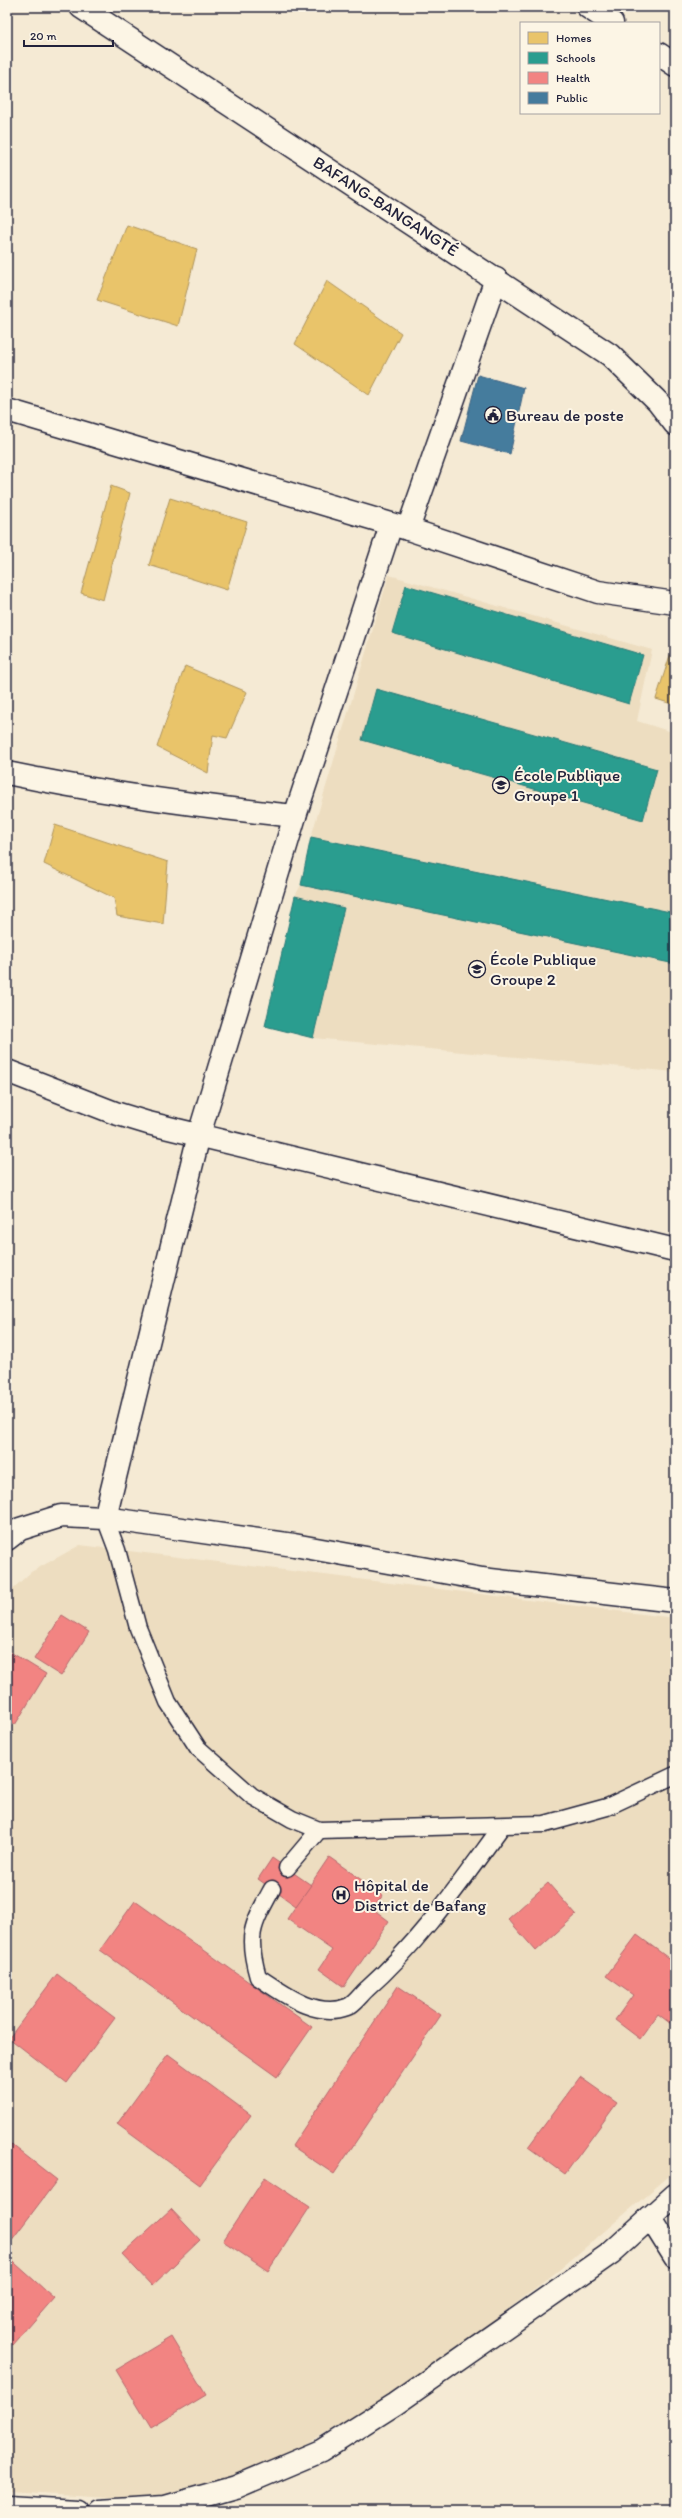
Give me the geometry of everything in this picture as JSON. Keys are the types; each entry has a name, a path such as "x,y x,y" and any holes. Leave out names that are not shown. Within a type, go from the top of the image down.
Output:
{"street":[{"name":"BAFANG-BANGANGTÉ","path":"82,7 610,355 658,402 675,424"},
{"path":"588,7 610,22"},
{"path":"660,55 675,65"},
{"path":"105,1518 200,1135 295,816 400,527 496,280"},
{"path":"7,410 400,527 598,592 675,603"},
{"path":"7,773 70,786 187,805 295,816"},
{"path":"7,1071 115,1113 675,1250"},
{"path":"7,1539 20,1529 61,1516 105,1518 294,1545 482,1579 675,1601"},
{"path":"99,2511 164,2507 236,2487 321,2452 395,2404 610,2253 675,2195"},
{"path":"650,2217 675,2257"},
{"path":"7,2507 77,2511"}],"lane":[{"path":"105,1518 117,1550 138,1628 168,1702 198,1748 252,1796 292,1819 319,1830 545,1824 607,1807 675,1775"},
{"path":"272,1889 254,1922 250,1951 258,1977 291,1998 319,2010 347,2007 394,1965 437,1914 502,1826"},
{"path":"287,1868 319,1830"}],"shaded area":[{"path":"389,575 652,650 637,721 675,733 675,1072 313,1038 265,1026 295,896 301,885 311,837"},
{"name":"Hôpital de District de Bafang","path":"80,1545 675,1618 675,2171 559,2270 411,2384 270,2464 159,2500 7,2491 7,1594 31,1572"}],"building: Homes":[{"path":"127,225 197,249 178,326 97,300"},
{"path":"327,281 401,333 369,395 295,344"},
{"path":"111,486 130,493 103,600 81,593"},
{"path":"170,498 247,522 227,590 149,565"},
{"path":"672,649 675,650 675,705 656,699"},
{"path":"185,666 247,692 227,738 213,735 208,773 157,747"},
{"path":"55,825 168,862 163,924 117,916 114,898 44,864"}],"building: Schools":[{"path":"406,585 643,655 629,704 392,633"},
{"path":"376,689 657,769 643,820 362,740"},
{"path":"311,837 675,913 675,964 301,885"},
{"path":"295,896 344,908 313,1038 265,1026"}],"building: Health":[{"path":"62,1615 89,1632 61,1676 34,1659"},
{"path":"7,1650 46,1674 15,1725 7,1721"},
{"path":"329,1857 383,1895 373,1909 389,1921 344,1987 319,1969 332,1950 287,1919"},
{"path":"272,1858 311,1885 296,1906 258,1879"},
{"path":"548,1883 576,1915 536,1951 508,1919"},
{"path":"135,1901 312,2027 277,2077 100,1950"},
{"path":"637,1935 675,1963 675,2027 658,2014 640,2039 615,2020 633,1995 606,1976"},
{"path":"57,1974 115,2018 67,2083 9,2038"},
{"path":"398,1986 441,2015 334,2174 292,2146"},
{"path":"168,2054 251,2115 200,2185 117,2124"},
{"path":"580,2077 617,2103 565,2174 528,2147"},
{"path":"7,2141 57,2180 11,2241 7,2238"},
{"path":"265,2177 310,2207 268,2271 223,2241"},
{"path":"171,2209 200,2240 152,2286 122,2254"},
{"path":"7,2256 54,2298 13,2345 7,2340"},
{"path":"171,2337 206,2395 151,2428 116,2370"}],"building: Public":[{"name":"Bureau de poste","path":"478,375 524,388 510,454 461,441"}],"place":[{"name":"Bureau de poste","path":"493,415"},
{"name":"École Publique Groupe 1","path":"501,785"},
{"name":"École Publique Groupe 2","path":"477,969"},
{"name":"Hôpital de District de Bafang","path":"341,1895"}]}
